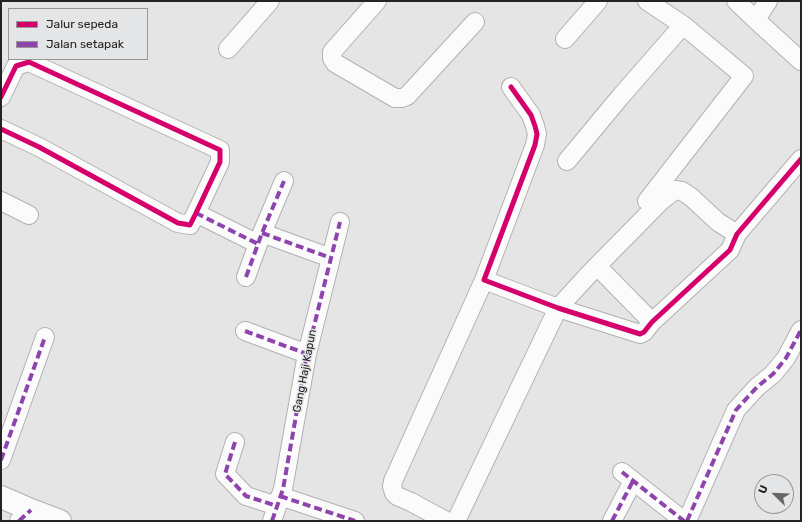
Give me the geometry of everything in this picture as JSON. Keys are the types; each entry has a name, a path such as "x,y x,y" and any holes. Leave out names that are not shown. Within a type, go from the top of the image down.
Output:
{"street":[{"path":"228,49 270,1"},
{"path":"376,1 332,52 332,58 335,63 395,98 407,96 475,22"},
{"path":"565,39 598,1"},
{"path":"647,1 683,25 744,76 647,201"},
{"path":"736,1 801,60"},
{"path":"756,20 768,1"},
{"path":"567,161 683,25"},
{"path":"1,97 16,66 29,62 220,150 220,162 190,224 178,223 39,147 1,129"},
{"path":"446,521 397,496 394,493 392,486 484,280 535,145 537,134 531,115 511,88"},
{"path":"484,280 558,308 640,334 644,332 652,322 730,250 737,234 801,158"},
{"path":"246,277 284,181"},
{"path":"456,521 558,308 596,266 661,201 675,190 682,191 691,197 718,222 737,234"},
{"path":"1,201 29,215"},
{"path":"196,213 260,239 331,258"},
{"name":"Gang Haji Kapun","path":"276,508 283,489 307,354 340,222"},
{"path":"596,266 652,322"},
{"path":"612,521 628,476 686,521 736,410 757,387 773,374 786,358 801,330"},
{"path":"245,331 307,354"},
{"path":"1,460 45,337"},
{"path":"235,442 225,474 246,496 276,508 355,521"},
{"path":"1,497 25,516 60,521"}],"marked path":[{"path":"246,277 262,233 284,181"},
{"path":"196,213 258,244"},
{"path":"272,521 283,489 307,354 340,222"},
{"path":"262,233 331,258"},
{"path":"687,521 736,410 757,387 773,374 786,358 801,330"},
{"path":"245,331 307,354"},
{"path":"1,460 45,337"},
{"path":"235,442 225,474 246,496 277,506"},
{"path":"622,472 684,521"},
{"path":"612,521 633,481"},
{"path":"280,496 355,521"},
{"path":"19,521 31,510"}],"cycle path":[{"path":"1,97 16,66 29,62 220,150 220,162 190,225 178,223 39,147 1,129"},
{"path":"511,87 531,115 537,134 535,145 484,280 558,308 640,334 644,332 652,322 730,250 737,234 801,159"}]}
